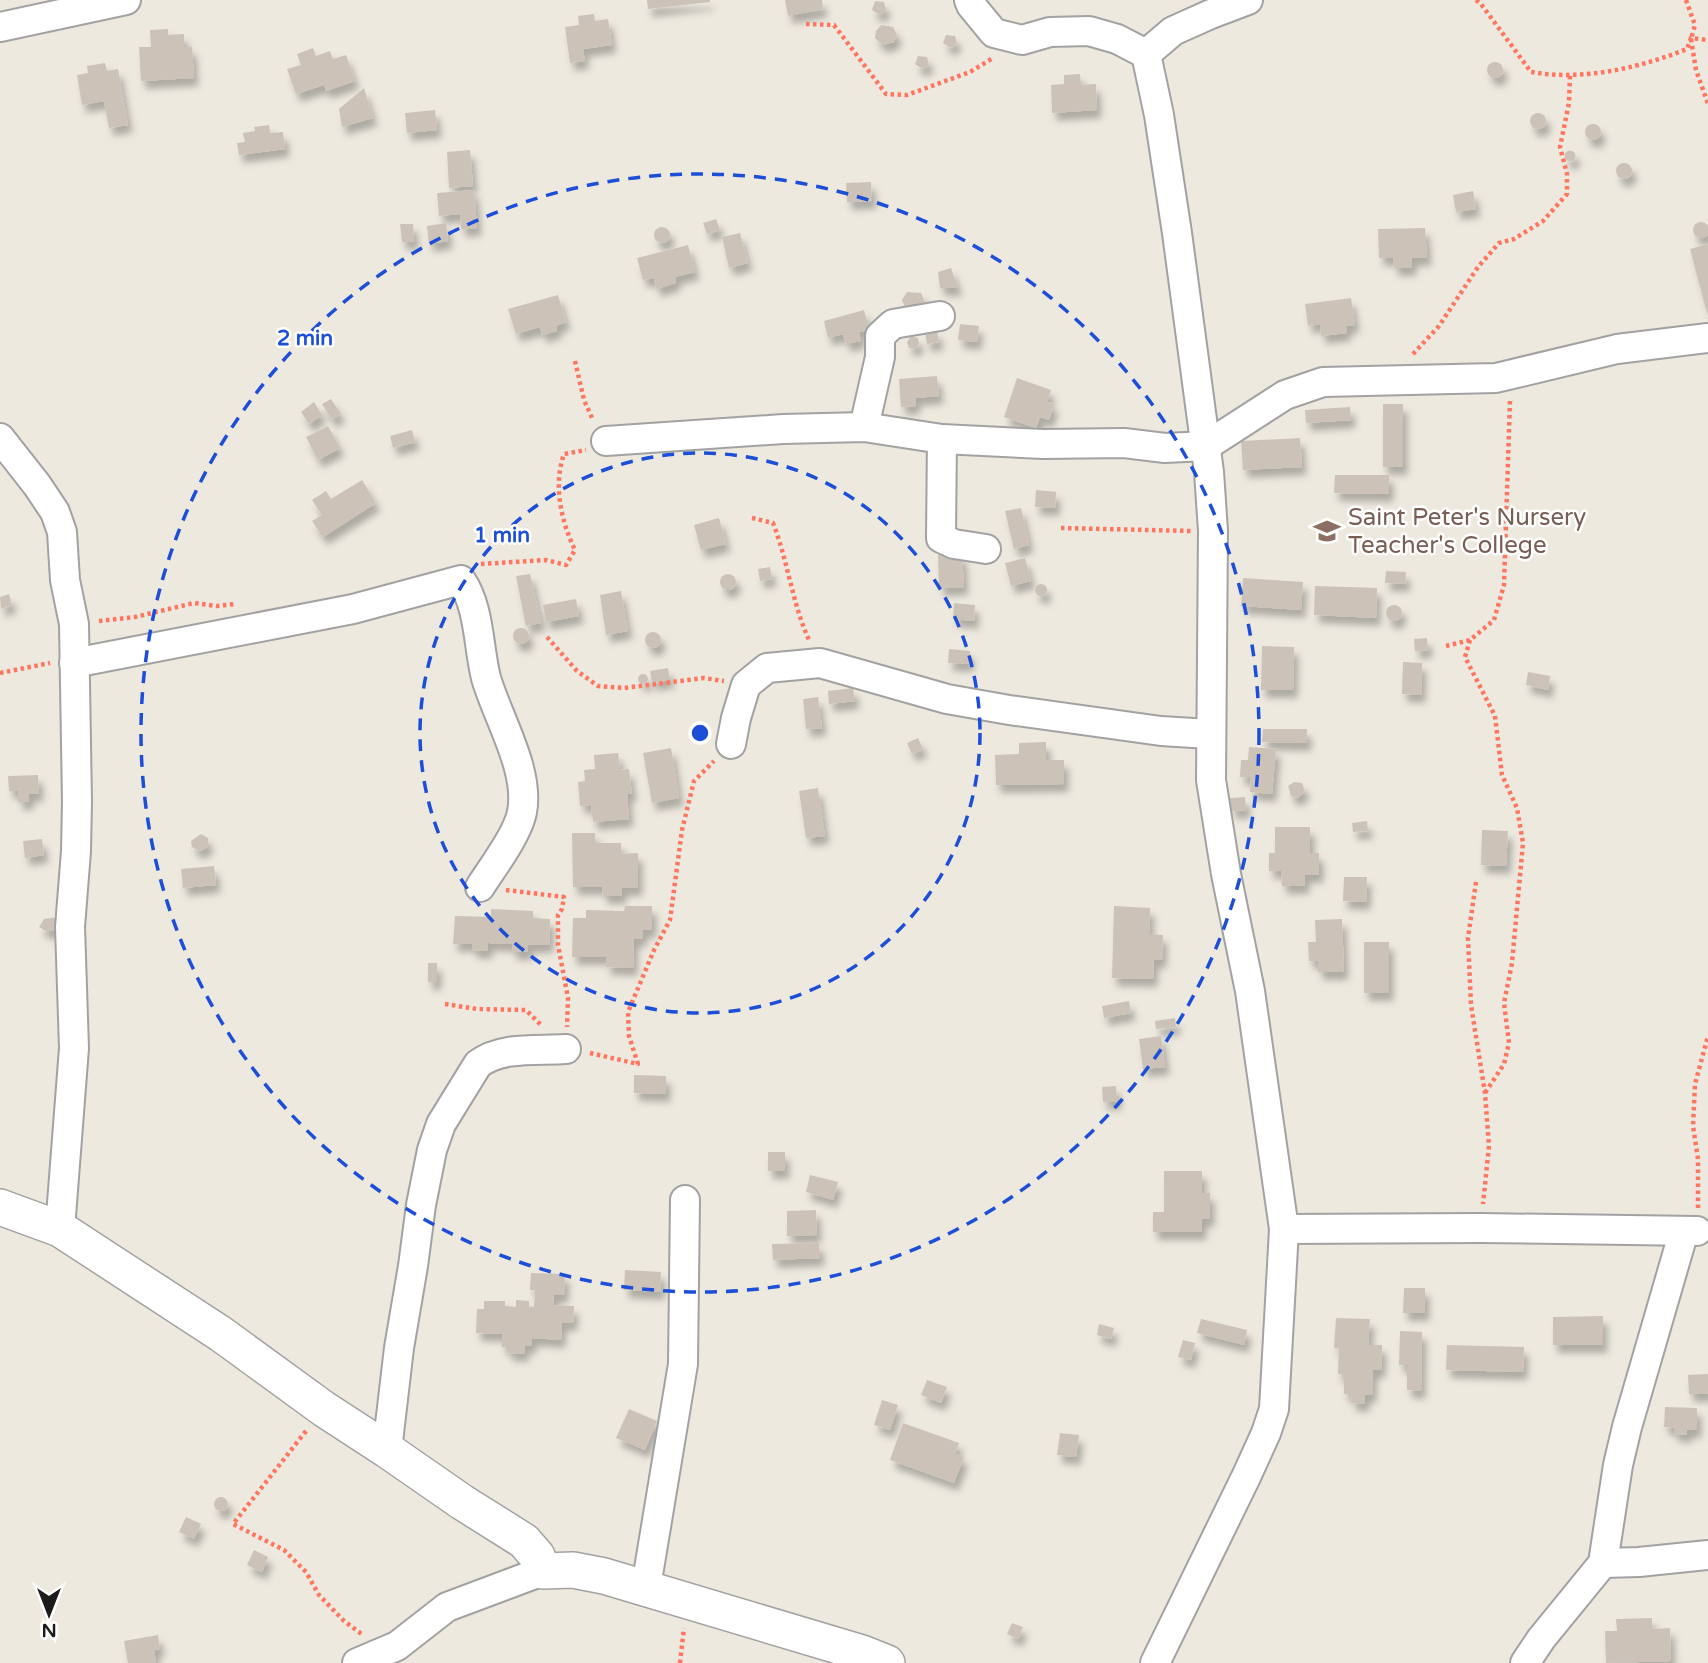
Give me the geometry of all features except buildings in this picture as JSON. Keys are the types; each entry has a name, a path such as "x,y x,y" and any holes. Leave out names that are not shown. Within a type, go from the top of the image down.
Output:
{"street":[{"path":"0,27 126,0"},
{"path":"969,0 995,33 1022,40 1051,32 1088,32 1116,39 1146,54"},
{"path":"1146,54 1173,32 1248,0"},
{"path":"1146,54 1159,115 1193,339 1206,446 1213,531 1210,734 1213,793 1250,991 1284,1229 1274,1409 1246,1477 1155,1663"},
{"path":"864,427 880,357 880,336 893,324 940,316"},
{"path":"606,441 783,429 864,427 942,439 1043,444 1124,443 1165,448 1206,446 1285,395 1323,382 1496,378 1617,349 1708,338"},
{"path":"0,439 37,485 54,512 61,532 65,580 74,624 76,852 70,927 74,1048 60,1229"},
{"path":"942,439 941,538 954,544 986,548"},
{"path":"74,663 389,601 461,580 470,593 486,677 520,774 524,793 522,815 500,858 480,887"},
{"path":"731,744 746,685 767,668 820,663 947,699 1009,710 1210,734"},
{"path":"387,1450 398,1348 421,1205 432,1150 441,1124 478,1064 486,1058 502,1052 566,1049"},
{"path":"646,1587 684,1364 685,1200"},
{"path":"0,1207 60,1229 221,1334 324,1409 461,1502 524,1541 537,1556 543,1571"},
{"path":"1284,1229 1690,1231 1627,1427 1618,1465 1603,1563 1541,1639 1525,1663"},
{"path":"1603,1563 1708,1555"},
{"path":"357,1663 397,1646 447,1607 543,1571 573,1570 646,1587 887,1663"}],"path":[{"path":"1475,0 1481,4 1531,72 1555,76 1638,65 1687,49"},
{"path":"1686,0 1695,25 1687,49"},
{"path":"806,24 834,25 886,94 907,95 970,72 1022,40"},
{"path":"1687,49 1691,38"},
{"path":"1691,38 1708,40"},
{"path":"1691,38 1696,70 1708,104"},
{"path":"1394,380 1419,346 1439,326 1478,267 1499,243 1514,239 1543,221 1567,194 1567,174 1560,147 1569,103 1570,75"},
{"path":"471,564 546,561 566,565 575,550 568,536 561,508 557,482 559,468 564,454 586,450 606,441 584,400 575,361"},
{"path":"1446,646 1470,640 1494,620 1504,585 1511,374"},
{"path":"752,518 773,523 800,622 820,663"},
{"path":"1061,528 1213,531"},
{"path":"74,624 135,617 194,603 217,606 240,603"},
{"path":"547,637 577,671 598,687 624,688 705,678 746,685"},
{"path":"1470,640 1465,657 1495,716 1502,775 1517,808 1523,843 1511,963 1504,1003 1509,1043 1504,1064 1485,1093"},
{"path":"0,673 46,663 74,663"},
{"path":"638,1064 629,1036 628,1012 648,962 670,920 682,830 694,781 731,744"},
{"path":"1476,882 1468,938 1471,1004 1485,1093 1489,1146 1481,1228"},
{"path":"480,887 564,897 558,915 558,945 568,998 566,1049"},
{"path":"1690,1231 1698,1160 1693,1126 1695,1084 1708,1036"},
{"path":"324,1409 233,1524 284,1550 306,1572 319,1595 344,1621 366,1637 397,1646"}],"place":[{"name":"Saint Peter's Nursery Teacher's College","path":"1327,531"}]}
